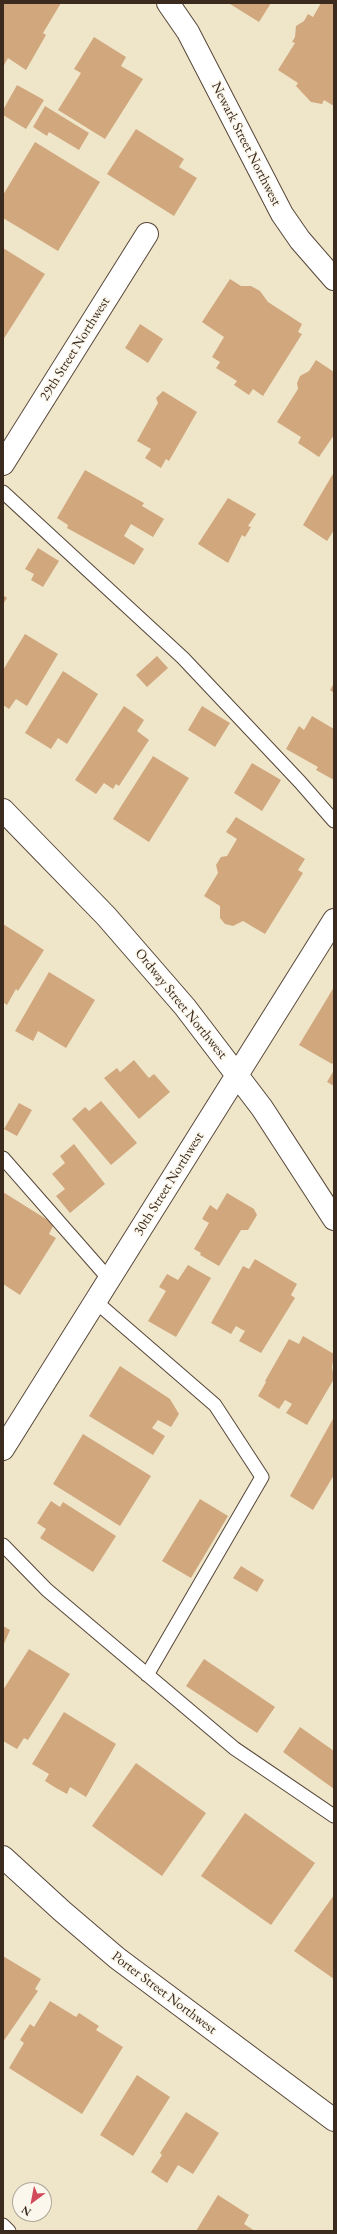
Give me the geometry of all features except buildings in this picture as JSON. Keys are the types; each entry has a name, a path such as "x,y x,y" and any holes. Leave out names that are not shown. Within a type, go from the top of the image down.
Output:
{"street":[{"name":"Newark Street Northwest","path":"168,3 188,32 282,214 300,240 334,279"},
{"name":"29th Street Northwest","path":"3,464 147,234"},
{"name":"Ordway Street Northwest","path":"3,810 69,877 128,941 185,1007 238,1075 280,1133 334,1219"},
{"name":"30th Street Northwest","path":"3,1449 334,920"},
{"name":"Porter Street Northwest","path":"3,1857 62,1911 133,1970 334,2120"}],"lane":[{"path":"3,492 183,658 334,820"},
{"path":"3,1158 108,1279"},
{"path":"95,1301 215,1405 262,1477 147,1675"},
{"path":"3,1545 47,1590 234,1748 334,1816"},
{"path":"3,2225 9,2231"}]}
